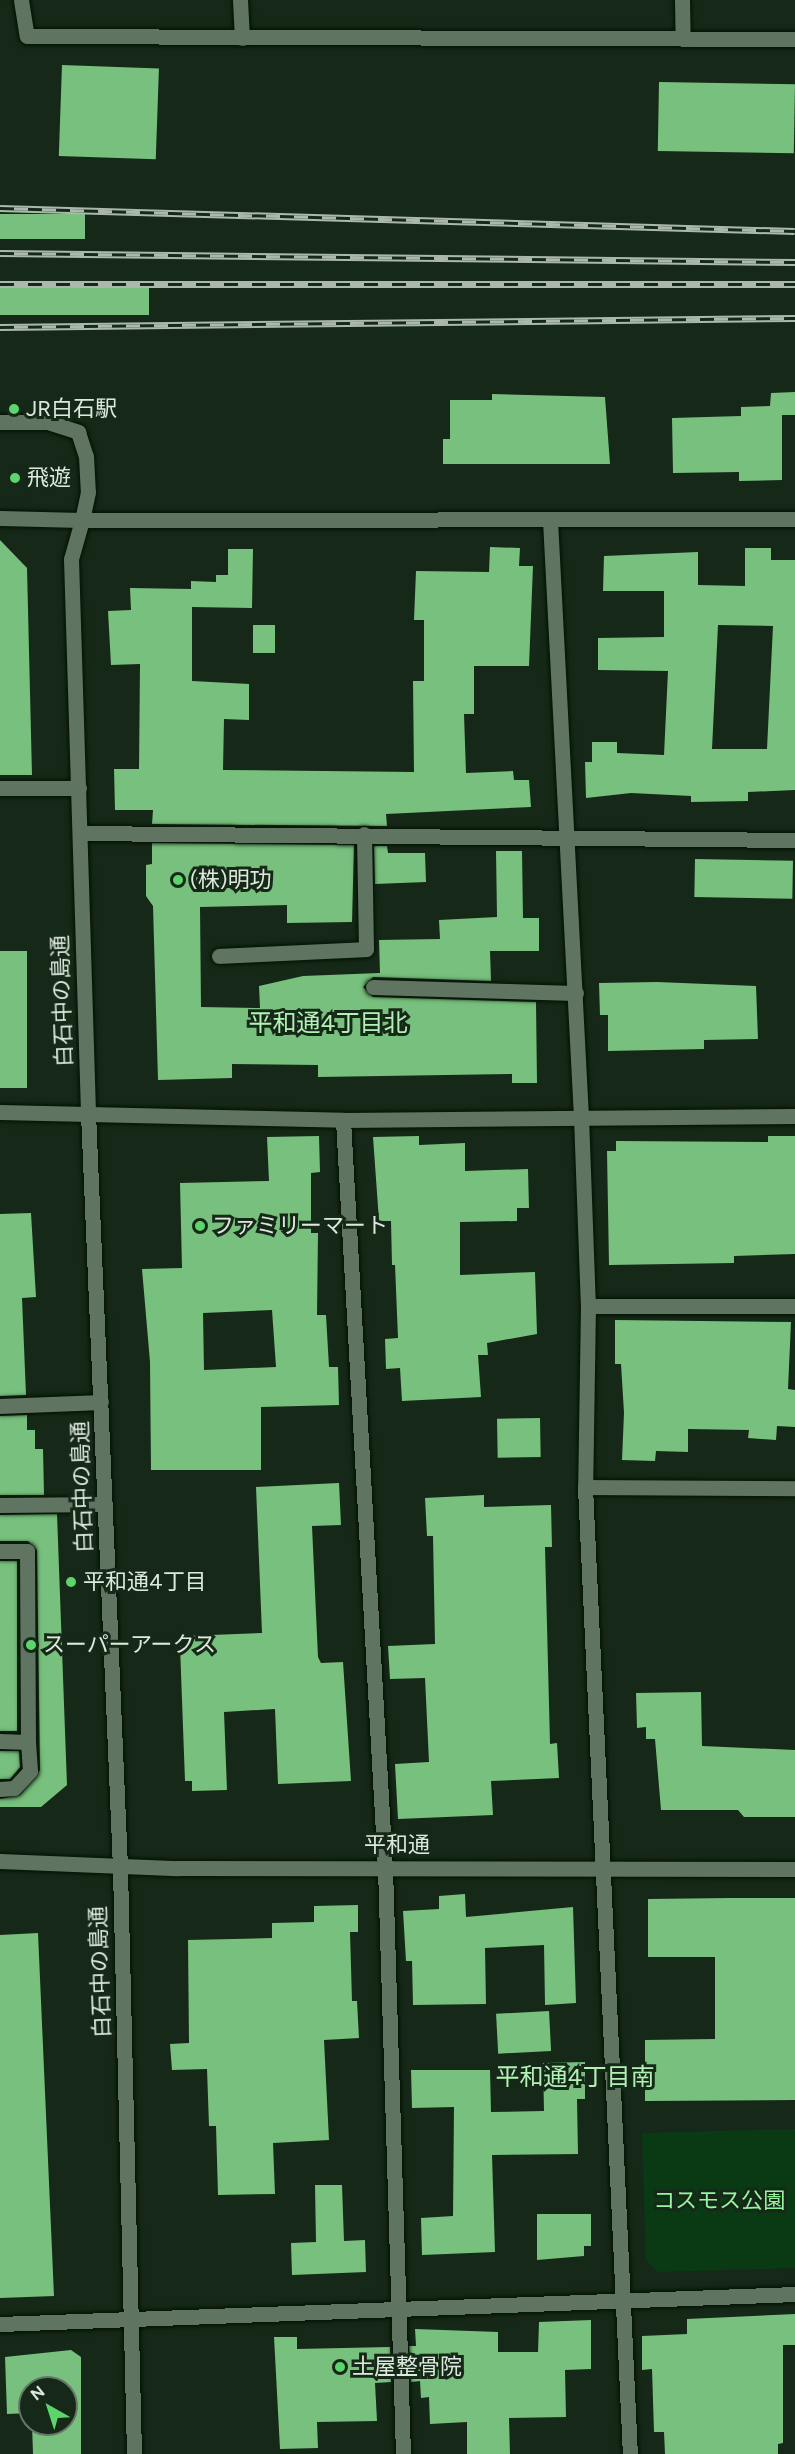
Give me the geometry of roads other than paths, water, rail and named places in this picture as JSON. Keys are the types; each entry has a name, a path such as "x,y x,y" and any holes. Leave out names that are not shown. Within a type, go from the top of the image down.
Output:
{"street":[{"path":"21,0 27,36 795,39"},
{"path":"240,0 242,38"},
{"path":"682,0 683,39"},
{"name":"白石中の島通","path":"0,422 48,422 78,432 87,465 82,520 71,559 88,1112 120,1867 133,2317 134,2454"},
{"path":"0,518 82,520 795,519"},
{"path":"550,520 576,993 588,1306 585,1487 605,1868 630,2454"},
{"path":"0,788 79,788"},
{"path":"80,833 795,840"},
{"path":"219,956 366,949 364,834"},
{"path":"373,987 576,993"},
{"path":"0,1112 88,1112 343,1120 795,1116"},
{"path":"343,1120 385,1868 403,2454"},
{"path":"588,1306 795,1305"},
{"path":"0,1406 101,1402"},
{"path":"585,1487 795,1488"},
{"path":"0,1505 105,1504"},
{"path":"0,1551 27,1551 30,1771 14,1788 0,1789"},
{"path":"0,1742 28,1742"},
{"name":"平和通","path":"0,1861 120,1867 795,1869"},
{"path":"0,2324 133,2317 397,2310 624,2298 795,2294"}],"railway":[{"path":"0,208 795,231"},
{"path":"0,253 795,262"},
{"path":"0,284 795,284"},
{"path":"0,327 795,318"}],"place":[{"name":"JR白石駅","path":"14,409"},
{"name":"飛遊","path":"15,478"},
{"name":"(株)明功","path":"178,880"},
{"name":"ファミリーマート","path":"200,1226"},
{"name":"平和通4丁目","path":"71,1582"},
{"name":"スーパーアークス","path":"31,1645"},
{"name":"土屋整骨院","path":"340,2367"}],"district":[{"name":"平和通4丁目北","path":"328,1023"},
{"name":"平和通4丁目南","path":"575,2077"}],"park label":[{"name":"コスモス公園","path":"719,2201"}]}
